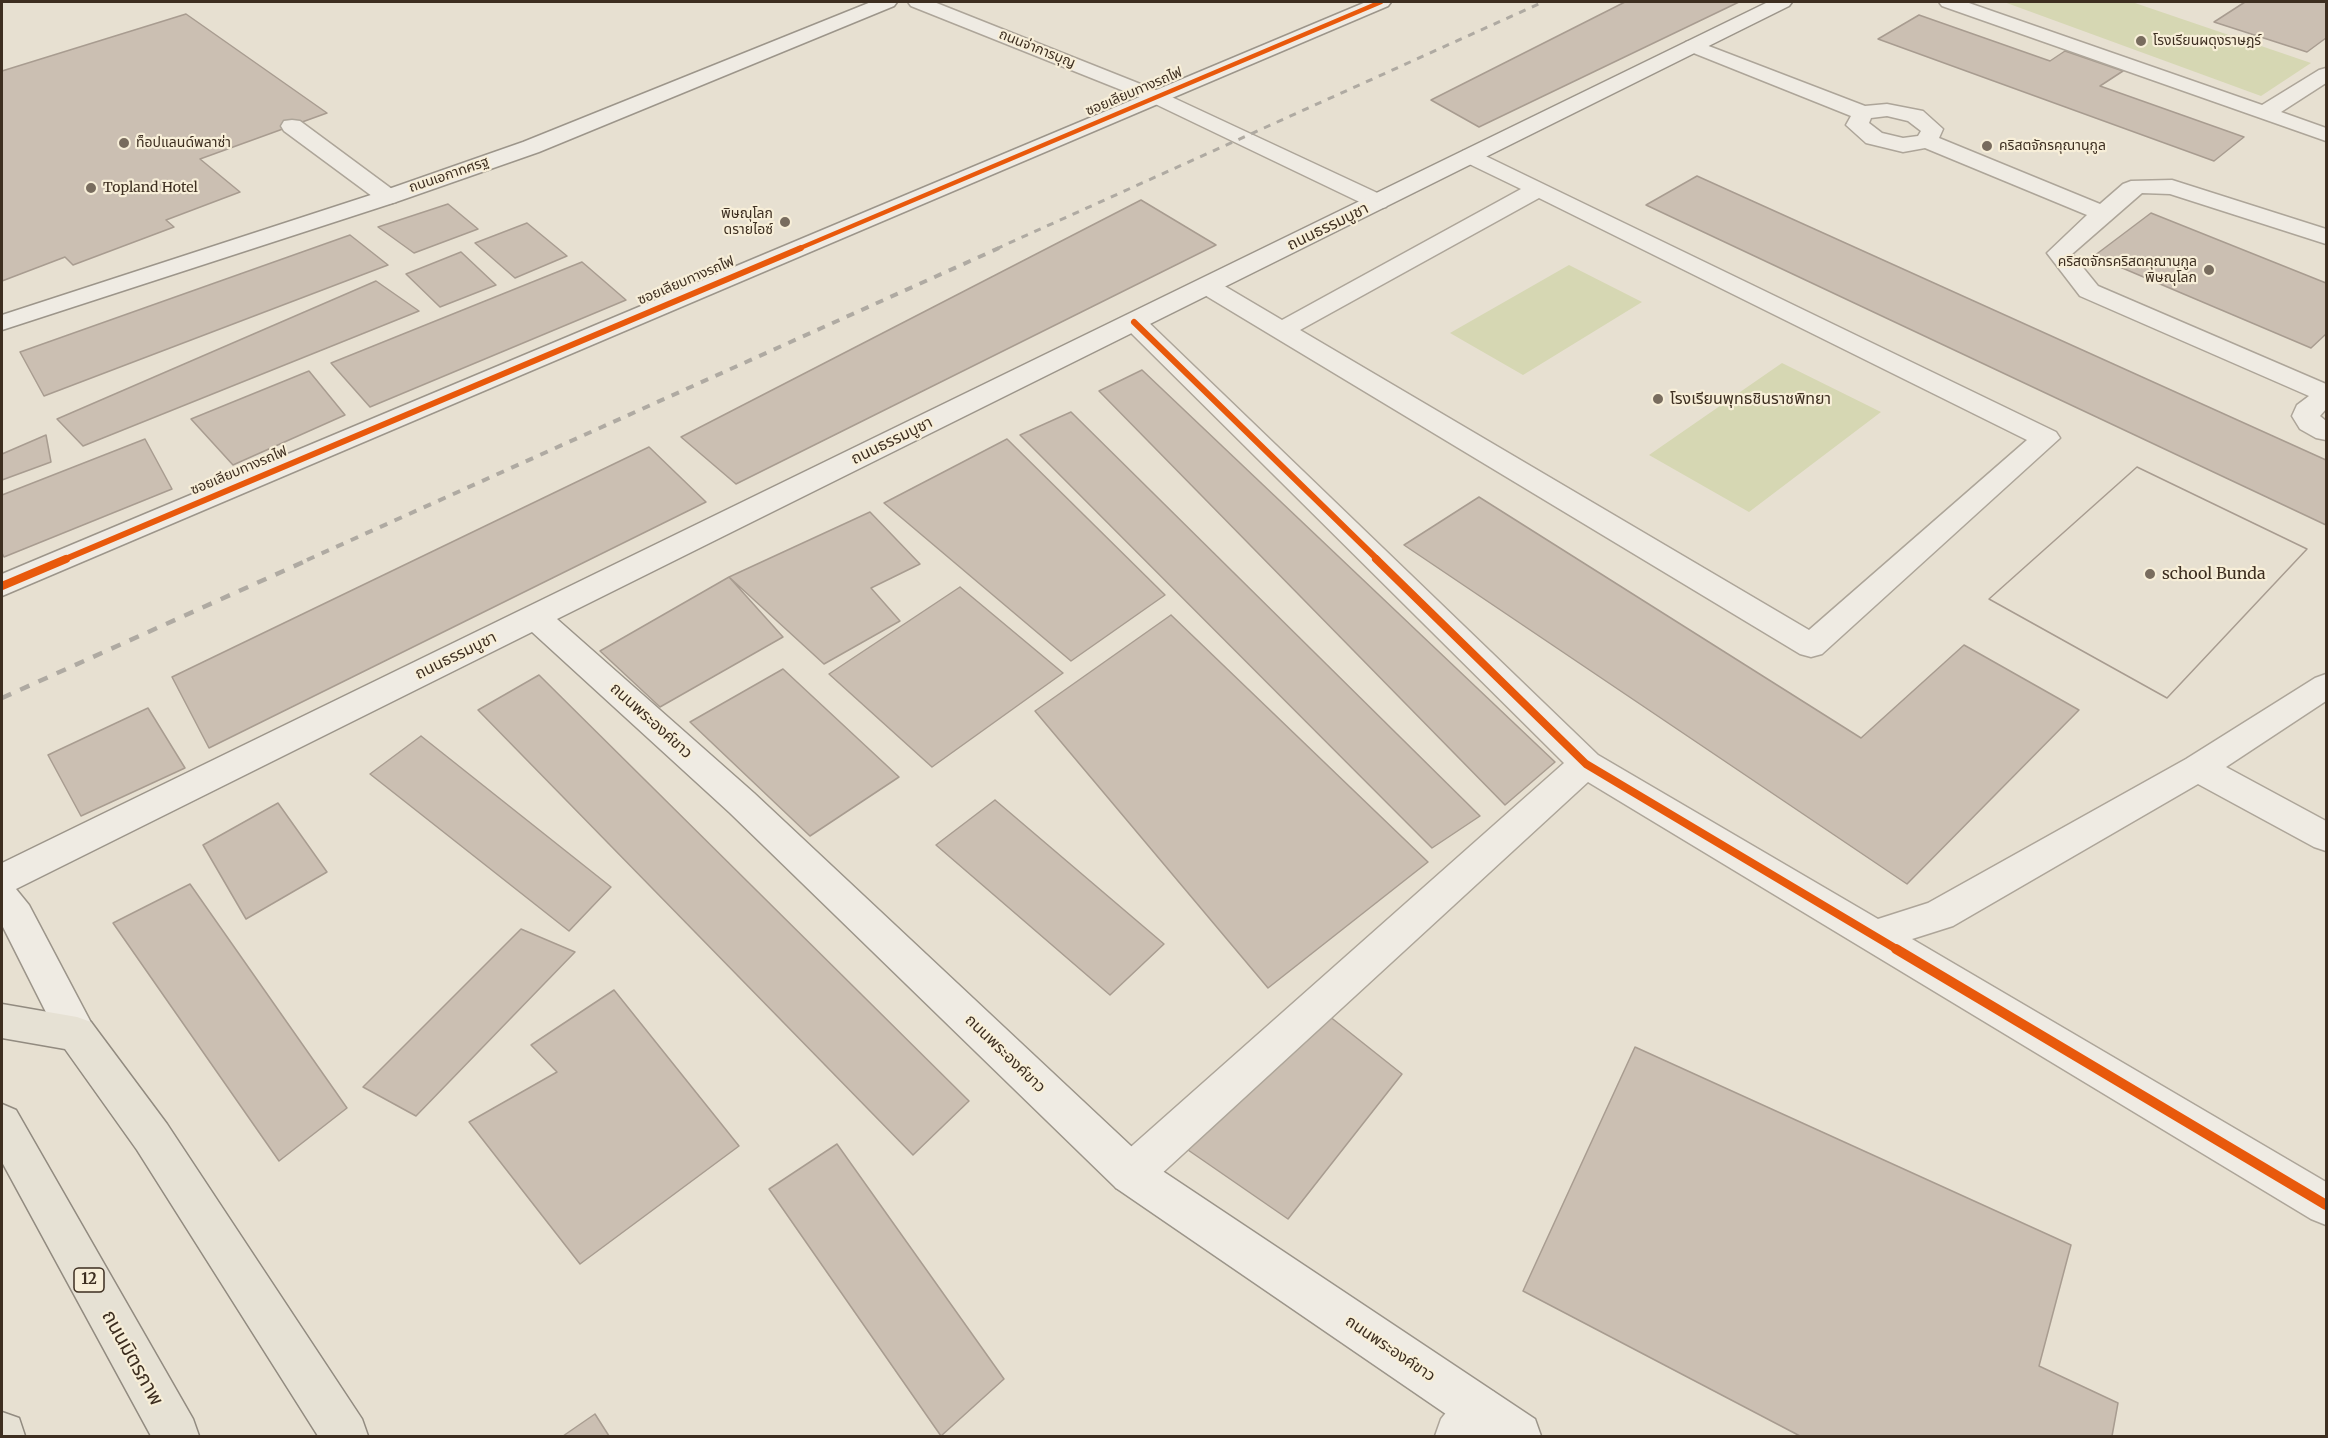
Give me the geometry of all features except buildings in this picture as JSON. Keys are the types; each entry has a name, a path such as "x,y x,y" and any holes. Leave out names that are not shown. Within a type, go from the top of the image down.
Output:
{"main road":[{"path":"2,1021 77,1034 152,1137 345,1437"},
{"name":"ถนนมิตรภาพ","path":"2,1123 176,1437"}],"street":[{"name":"ถนนเอกาทศรฐ","path":"2,322 387,197 531,147 887,2"},
{"name":"ถนนจ่าการบุญ","path":"918,2 1156,97 1378,202"},
{"name":"ซอยเลียบทางรถไฟ","path":"2,586 1382,2"},
{"name":"ถนนธรรมบูชา","path":"2,879 1782,2"},
{"path":"1948,2 2326,135"},
{"path":"1693,46 1863,113 1887,110 1915,116 1932,129 1927,141"},
{"path":"2264,113 2326,74"},
{"path":"1863,113 1857,125 1874,138 1903,144 1927,141 2103,213"},
{"path":"291,126 387,197"},
{"path":"1207,286 1811,645 2046,438 1472,156"},
{"path":"2326,237 2172,187 2139,186 2131,189 2059,253 2090,291 2326,395 2307,411 2306,416 2310,423 2326,432"},
{"path":"1282,330 1539,189"},
{"path":"1134,322 1586,764 2326,1205"},
{"name":"ถนนพระองค์ขาว","path":"535,617 742,803 1131,1174 1468,1422 1518,1437"},
{"path":"1875,936 1940,915 2198,768 2326,686"},
{"path":"1131,1174 1586,764"},
{"path":"2198,768 2326,837"},
{"path":"2,898 16,916 77,1034"}],"green space":[{"path":"2004,2 2132,2 2311,63 2261,96"},
{"path":"1569,265 1642,302 1523,375 1450,333"},
{"path":"1782,363 1881,412 1749,512 1649,455"}],"railway":[{"path":"996,249 1543,2"},
{"path":"307,560 999,248"},
{"path":"2,698 310,559"}],"cycle path":[{"path":"2,586 1381,2"},
{"path":"1134,322 1586,764 2326,1205"}],"place":[{"name":"โรงเรียนผดุงราษฎร์","path":"2141,41"},
{"name":"ท็อปแลนด์พลาซ่า","path":"124,143"},
{"name":"คริสตจักรคุณานุกูล","path":"1987,146"},
{"name":"Topland Hotel","path":"91,188"},
{"name":"พิษณุโลก ดรายไอซ์","path":"785,222"},
{"name":"คริสตจักรคริสตคุณานุกูล พิษณุโลก","path":"2209,270"},
{"name":"โรงเรียนพุทธชินราชพิทยา","path":"1658,399"},
{"name":"school Bunda","path":"2150,574"}]}
